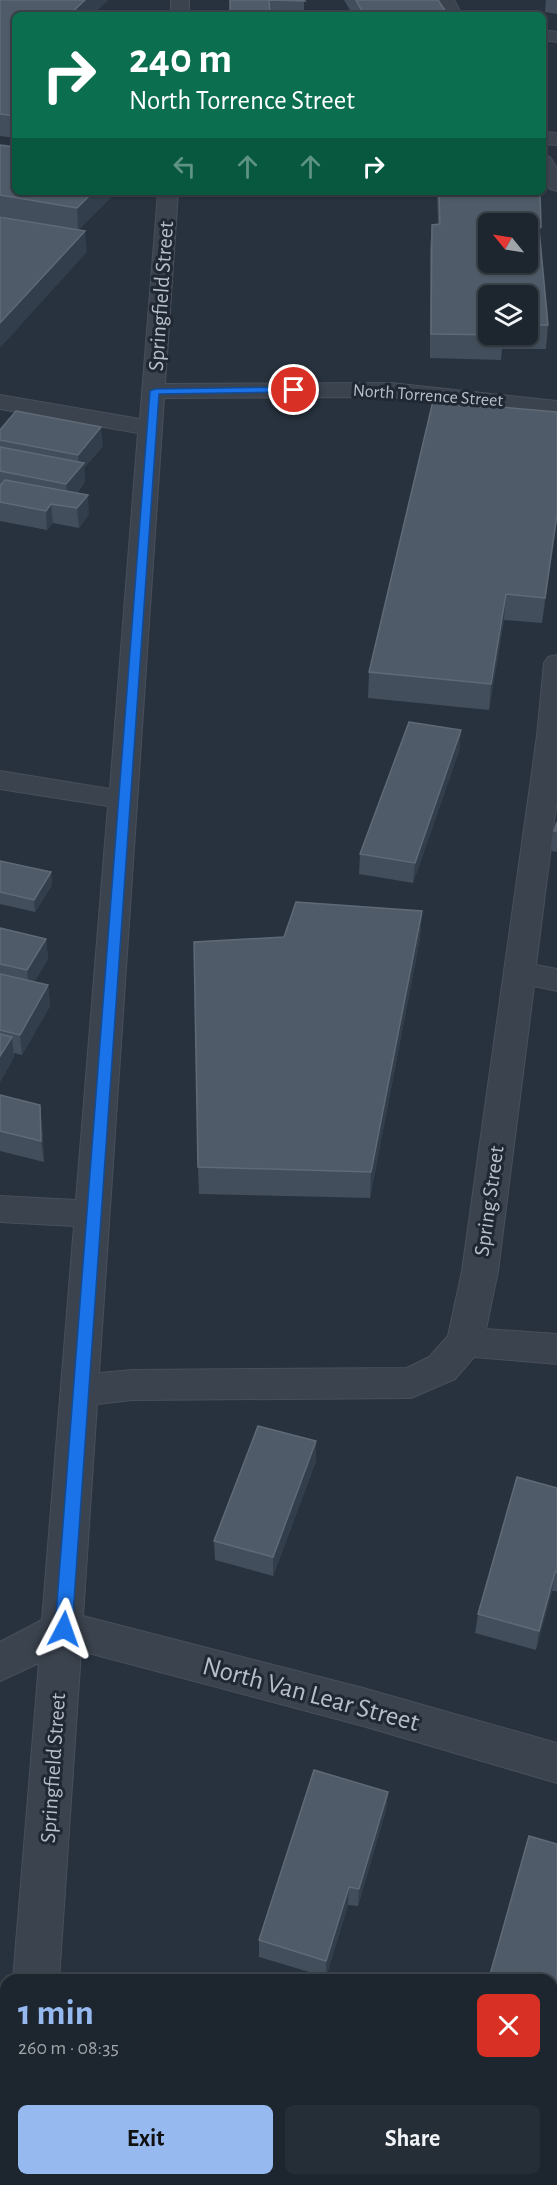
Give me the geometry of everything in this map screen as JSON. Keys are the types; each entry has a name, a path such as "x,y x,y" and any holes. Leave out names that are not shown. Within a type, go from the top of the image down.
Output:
{"street":[{"path":"546,166 557,185"},
{"name":"Springfield Street","path":"36,1974 82,1390 168,195"},
{"name":"North Torrence Street","path":"155,391 391,390 557,408"},
{"path":"0,402 152,428"},
{"name":"Spring Street","path":"82,1390 132,1385 411,1383 442,1368 465,1342 480,1271 519,973 554,736 557,663"},
{"path":"0,780 124,800"},
{"path":"519,973 557,981"},
{"path":"0,1209 93,1214"},
{"path":"465,1342 557,1349"},
{"path":"0,1663 64,1629"},
{"name":"North Van Lear Street","path":"64,1629 363,1707 557,1763"}],"building":[{"path":"0,0 85,0 72,12 12,12 12,116 0,114"},
{"path":"230,0 269,0 270,12 230,12"},
{"path":"356,0 438,0 446,12 362,12"},
{"path":"0,145 12,147 12,195 90,195 77,208 0,195"},
{"path":"439,195 540,195 541,227 539,229 548,325 538,325 538,285 478,285 478,335 431,334 432,225 440,224"},
{"path":"0,217 85,231 0,323"},
{"path":"433,401 557,412 557,514 545,598 506,594 491,684 369,672"},
{"path":"16,411 101,427 78,455 0,440 0,430"},
{"path":"0,447 84,463 66,484 0,471"},
{"path":"5,480 88,495 77,508 51,504 46,511 0,502 0,486"},
{"path":"409,722 461,730 415,863 360,854"},
{"path":"0,861 51,872 34,900 0,892"},
{"path":"296,902 422,911 371,1172 198,1167 194,942 284,937"},
{"path":"0,928 46,939 27,970 0,964"},
{"path":"0,974 48,985 20,1035 0,1030"},
{"path":"0,1034 12,1037 0,1056"},
{"path":"0,1095 40,1105 41,1141 0,1131"},
{"path":"258,1426 316,1441 273,1557 214,1541"},
{"path":"517,1477 557,1488 557,1572 555,1572 539,1631 478,1614"},
{"path":"314,1770 388,1792 359,1889 349,1887 326,1961 259,1940"},
{"path":"529,1836 557,1844 557,1974 490,1974"}],"route":[{"path":"64,1629 155,391 294,390"}]}
